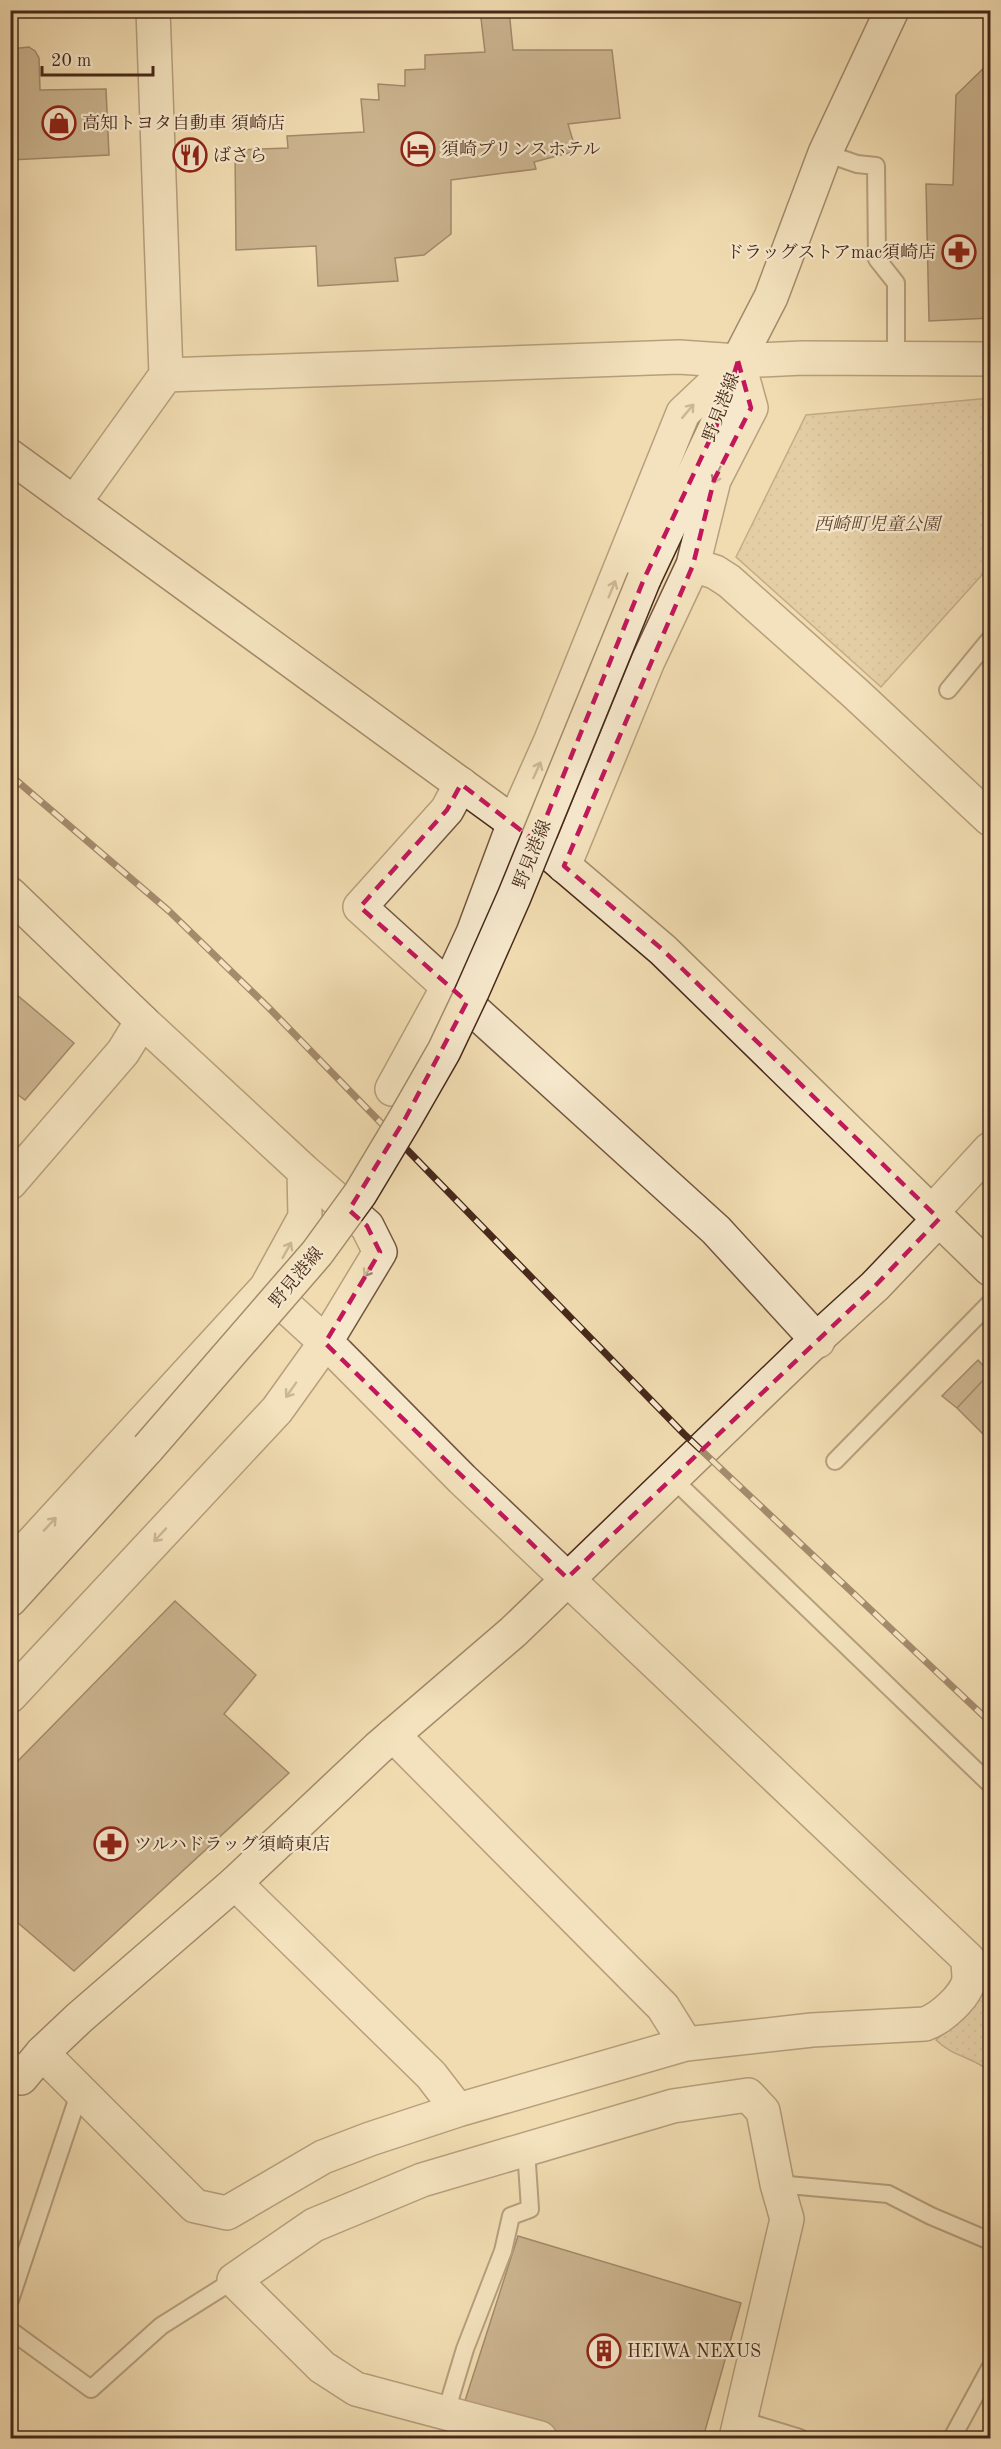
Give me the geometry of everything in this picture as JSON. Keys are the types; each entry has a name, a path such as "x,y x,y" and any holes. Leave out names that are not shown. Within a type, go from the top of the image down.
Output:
{"street":[{"path":"74,503 166,375 153,10"},
{"name":"野見港線","path":"10,1600 148,1448 317,1253 360,1194 416,1100 463,1012 514,897 644,579 722,414 738,361 771,297 825,153 892,10"},
{"path":"166,375 679,357 738,361 803,358 990,358"},
{"path":"564,866 648,661 693,565 714,480 751,408 738,361"},
{"path":"392,1089 473,933 514,823 551,740 683,413 738,361"},
{"path":"10,456 514,823 663,950 990,1269"},
{"path":"693,565 715,572 729,581 855,693 990,819"},
{"path":"461,784 447,810 360,907 716,1230 818,1341"},
{"path":"10,894 142,1021 367,1226 380,1252 325,1343 277,1410 10,1696"},
{"path":"10,1183 123,1052 142,1021"},
{"path":"14,2080 235,1882 393,1735 513,1632 567,1578 674,1479 818,1341 819,1337 875,1286 990,1149"},
{"path":"10,1567 266,1288 305,1217 304,1171"},
{"path":"42,2053 195,2206 227,2212 323,2157 458,2110 686,2044 812,2030 925,2024 938,2020 969,1982 968,1959 462,1479 266,1288"},
{"path":"393,1735 663,2007 686,2044"},
{"path":"235,1882 431,2075 458,2110"},
{"path":"540,2439 356,2389 322,2367 234,2280 314,2225 422,2180 673,2106 748,2095 763,2111 777,2184 787,2219 739,2429"}],"lane":[{"path":"825,153 857,164 876,165 877,259 896,283 896,359"},
{"path":"948,690 990,639"},
{"path":"835,1461 990,1303"},
{"path":"674,1479 990,1784"},
{"path":"10,2300 80,2091"},
{"path":"446,2412 465,2349 503,2251 511,2216 530,2208 526,2149"},
{"path":"777,2184 888,2194 931,2216 990,2241"},
{"path":"10,2330 91,2389 161,2326 234,2280"},
{"path":"952,2439 990,2368"},
{"path":"739,2429 800,2439"}],"highlighted area":[{"path":"738,361 751,408 714,480 693,565 564,866 663,950 939,1219 875,1286 567,1578 325,1343 380,1252 367,1226 349,1210 405,1119 467,1002 360,907 447,810 461,784 536,842 644,579 722,414"}],"green space":[{"name":"西崎町児童公園","path":"990,398 990,566 881,687 736,557 806,415"},
{"path":"990,1987 990,2072 936,2040"}],"building":[{"name":"須崎プリンスホテル","path":"480,10 509,10 513,50 612,50 620,118 568,124 576,151 534,162 536,169 451,180 451,234 424,255 395,258 398,281 318,286 316,246 236,250 235,150 288,148 287,136 364,132 361,99 379,100 378,84 405,86 405,70 425,69 425,55 485,52"},
{"name":"高知トヨタ自動車 須崎店","path":"29,47 39,58 40,90 106,89 109,155 10,160 10,49"},
{"name":"ドラッグストアmac須崎店","path":"990,62 990,318 929,321 926,184 953,185 956,95"},
{"path":"10,989 74,1043 25,1100 14,1092 10,1095"},
{"path":"978,1360 990,1373 957,1408 942,1396"},
{"path":"990,1373 990,1441 957,1408"},
{"name":"ツルハドラッグ須崎東店","path":"175,1601 256,1675 224,1714 289,1773 74,1971 10,1916 10,1769"},
{"name":"HEIWA NEXUS","path":"518,2236 741,2303 703,2438 602,2438 583,2432 581,2438 566,2438 463,2407"}],"railway":[{"path":"10,775 169,911 269,1008 684,1434 990,1722"}],"place":[{"name":"高知トヨタ自動車 須崎店","path":"59,123"},
{"name":"須崎プリンスホテル","path":"418,149"},
{"name":"ばさら","path":"190,155"},
{"name":"ドラッグストアmac須崎店","path":"959,252"},
{"name":"ツルハドラッグ須崎東店","path":"111,1844"},
{"name":"HEIWA NEXUS","path":"604,2351"}]}
